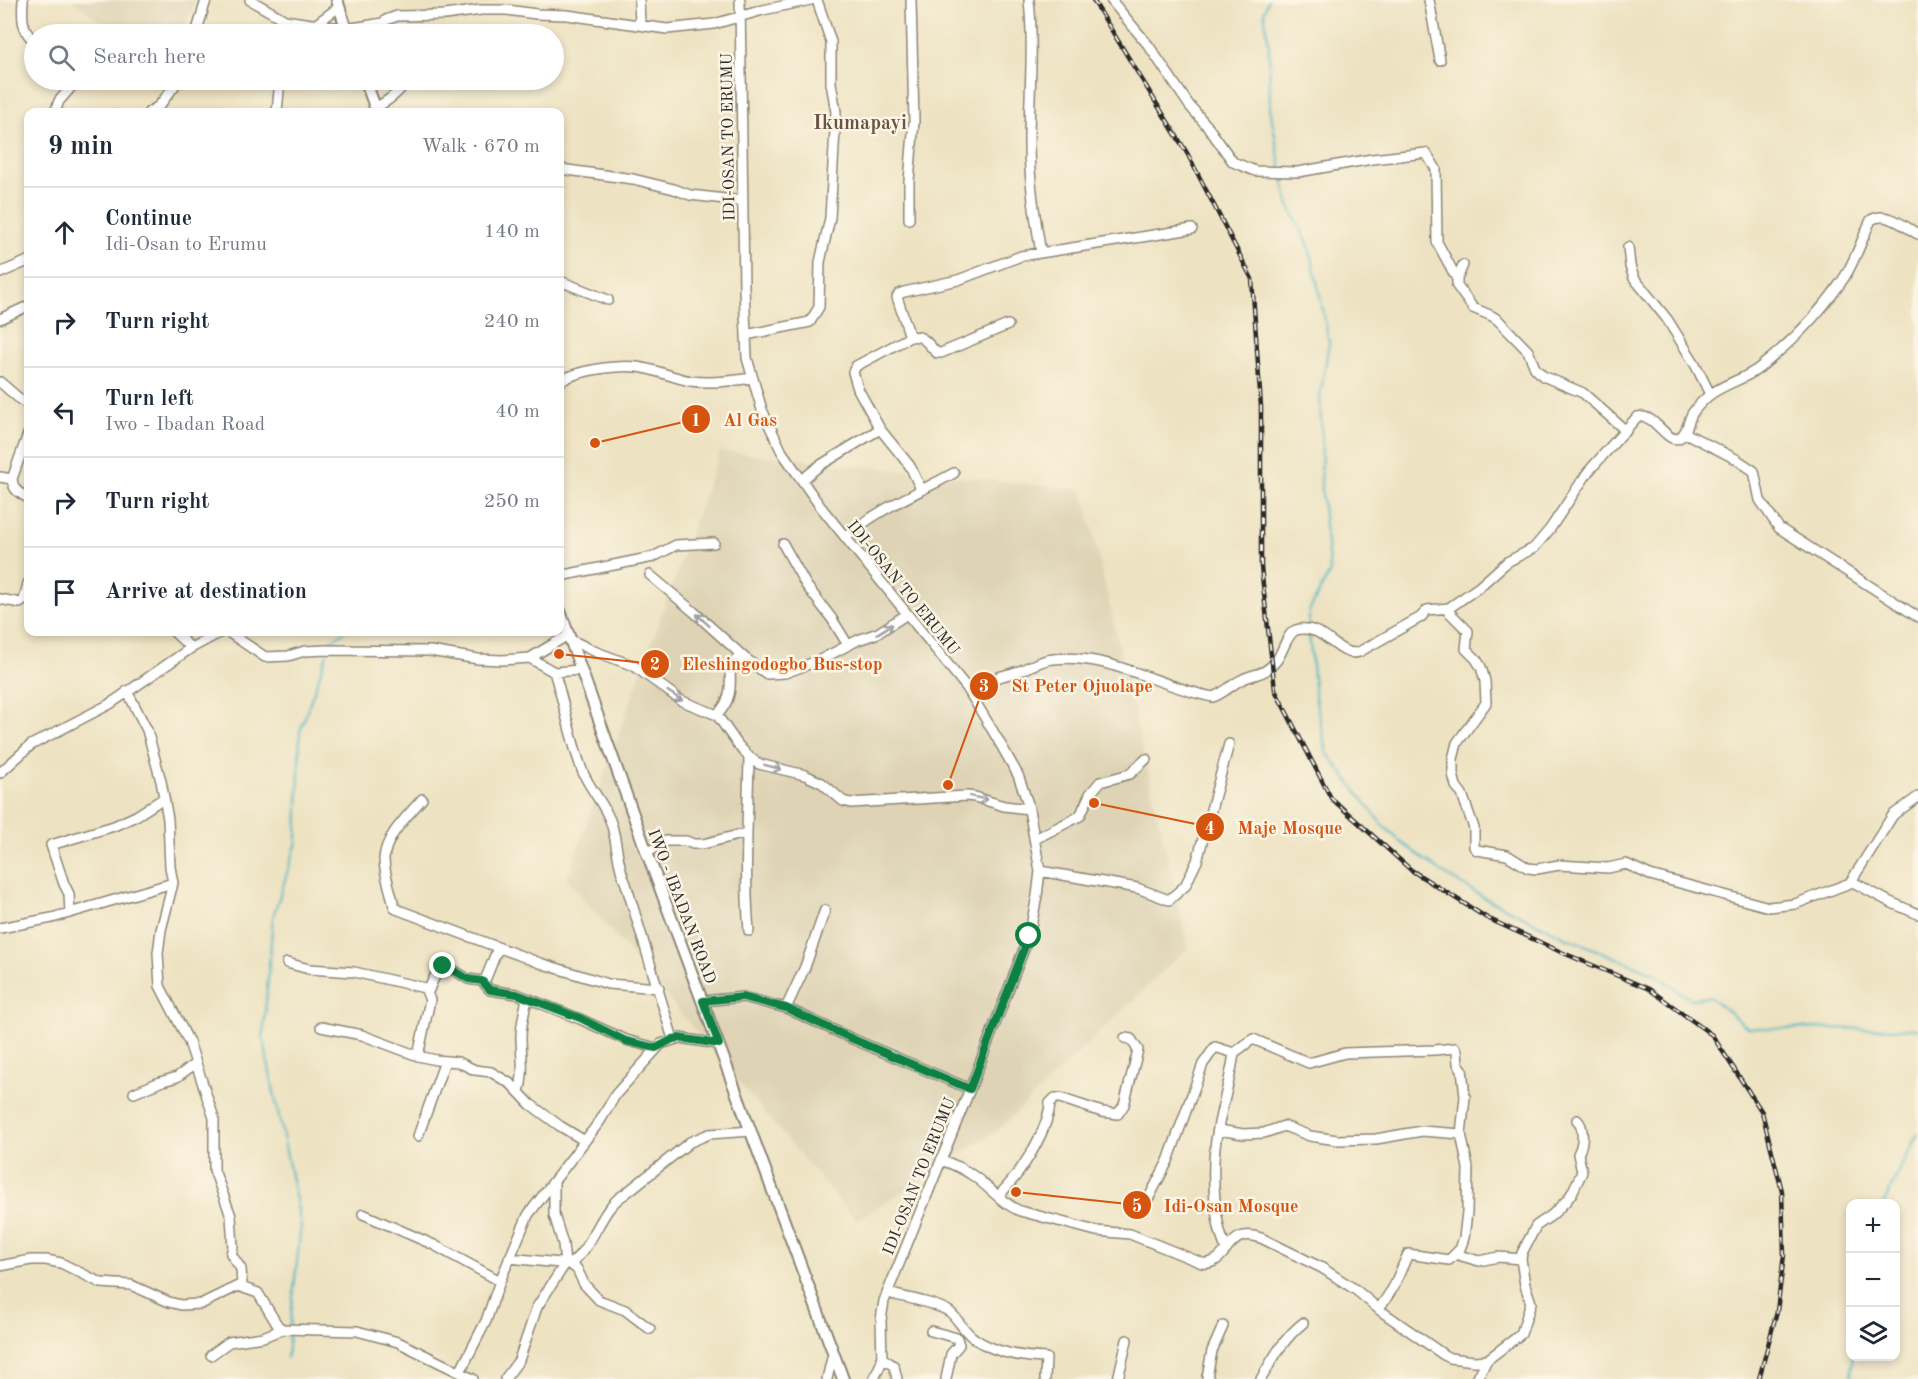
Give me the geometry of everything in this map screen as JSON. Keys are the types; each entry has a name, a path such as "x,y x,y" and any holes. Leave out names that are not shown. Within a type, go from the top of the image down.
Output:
{"main road":[{"path":"338,3 345,24"},
{"path":"370,90 379,108"},
{"name":"IWO - IBADAN ROAD","path":"564,623 646,853 843,1379"}],"street":[{"path":"23,0 22,21 24,26"},
{"path":"199,24 206,0"},
{"path":"639,0 640,24"},
{"name":"IDI-OSAN TO ERUMU","path":"740,0 747,358 762,410 782,452 802,480 967,688 1018,775 1029,809 1040,871 1029,936 887,1293 881,1320 882,1358 874,1379"},
{"path":"383,24 386,20 397,16 445,15 507,5 536,14 567,15 667,29 714,24 811,0"},
{"path":"746,335 810,322 819,307 820,262 830,218 836,112 831,83 831,42 817,0"},
{"path":"909,219 909,181 914,121 911,0"},
{"path":"1029,0 1032,40 1029,146 1035,217 1041,253"},
{"path":"1111,0 1149,46 1189,105 1233,162 1255,171 1298,172 1372,159 1426,153 1436,169 1437,242 1457,279 1461,293 1473,308 1492,315 1498,320 1528,351 1535,368 1543,376 1583,393 1626,431"},
{"path":"1429,0 1440,60"},
{"path":"255,1 285,20 316,24 338,3"},
{"path":"284,24 285,20"},
{"path":"56,108 59,101 69,90"},
{"path":"156,108 171,90"},
{"path":"277,108 279,90"},
{"path":"381,108 399,90"},
{"path":"564,170 633,179 690,195 743,201"},
{"path":"967,688 1040,662 1074,658 1133,672 1213,697 1244,678 1262,674 1278,659 1291,633 1296,630 1325,635 1346,652 1354,653 1420,617 1427,610 1446,609 1479,587 1507,562 1534,548 1551,530 1588,472 1640,416 1651,420 1668,436 1674,439 1680,438 1685,433 1693,413 1710,394 1757,370 1797,335 1845,277 1871,220 1876,216 1884,216 1918,234"},
{"path":"910,338 906,321 899,307 898,294 958,280 1007,260 1192,229"},
{"path":"1628,247 1634,278 1667,319 1695,364 1710,394"},
{"path":"0,273 24,263"},
{"path":"1457,279 1463,265"},
{"path":"564,283 608,300"},
{"path":"0,319 24,308"},
{"path":"921,489 910,466 879,429 858,389 853,372 856,366 910,338 918,336 923,338 937,353 941,353 1008,325"},
{"path":"564,380 579,373 621,367 639,367 694,381 730,382 752,378"},
{"path":"0,382 24,402"},
{"path":"802,480 819,466 879,429"},
{"path":"1685,433 1736,459 1754,471 1760,500 1779,528 1918,616"},
{"path":"24,445 12,479 16,491 24,496"},
{"path":"846,537 859,526 921,489 954,473"},
{"path":"0,477 12,479"},
{"path":"564,575 653,557 676,545 714,543"},
{"path":"783,544 806,585 832,619 848,645"},
{"path":"650,575 746,659 763,672 774,675 820,660 878,633 907,614"},
{"path":"0,599 20,603 24,600"},
{"path":"1446,609 1468,631 1466,650 1476,659 1485,681 1486,704 1457,743 1453,759 1456,786 1462,794 1474,828 1474,847 1477,850 1507,855 1528,868 1559,865 1608,868 1626,864 1650,874 1769,907 1795,904 1844,886 1851,881 1893,814 1918,797"},
{"path":"178,636 191,648"},
{"path":"0,773 31,745 45,736 90,716 191,648 214,636"},
{"path":"234,636 265,657 327,650 430,651 478,659 502,660 530,658 569,637 594,651 634,666 682,701 717,715 749,757 759,764 805,775 816,780 843,801 851,803 967,796 1004,806 1029,809"},
{"path":"530,658 554,672 581,670"},
{"path":"717,715 724,709 730,696 731,665 737,659 746,659"},
{"path":"554,672 566,722 583,772 612,824 619,870 626,884 673,1039"},
{"path":"0,1266 31,1260 61,1263 101,1283 131,1285 181,1305 201,1304 242,1284 241,1269 231,1254 233,1247 231,1216 214,1170 214,1118 189,1042 163,995 158,973 161,930 173,884 164,798 147,730 127,691"},
{"path":"1040,871 1137,888 1169,900 1185,886 1197,861 1229,744"},
{"path":"749,757 746,833 746,899 749,931"},
{"path":"1035,839 1080,816 1090,794 1100,782 1130,774 1146,759"},
{"path":"70,913 69,894 51,844 114,826 136,816 164,798"},
{"path":"422,799 390,838 386,849 384,861 394,906 400,911 540,963 608,984 659,988"},
{"path":"646,853 666,842 686,841 703,844 746,833"},
{"path":"1851,881 1918,914"},
{"path":"0,928 70,913 173,884"},
{"path":"786,1008 805,967 825,910"},
{"path":"482,981 486,978 498,948"},
{"path":"287,963 309,969 354,972 425,988 430,1000 418,1056"},
{"path":"428,992 443,966 447,966 468,979 482,981 490,990 508,992 530,999 580,1018 626,1041 656,1048"},
{"path":"703,1001 743,997 786,1008 970,1089"},
{"path":"519,1092 523,1068 521,1036 526,1003 530,999"},
{"path":"321,1027 362,1035 418,1056 458,1062 475,1070 492,1072 511,1084 530,1104 585,1142"},
{"path":"998,1196 1017,1175 1039,1138 1049,1116 1050,1103 1055,1098 1102,1112 1118,1114 1124,1105 1138,1050 1131,1039 1125,1038"},
{"path":"211,1355 229,1342 263,1337 283,1329 357,1331 398,1342 467,1375 500,1281 528,1215 600,1122 616,1094 656,1048 673,1039 719,1044"},
{"path":"1226,1248 1221,1237 1216,1211 1215,1148 1234,1053 1253,1039 1309,1063 1345,1053 1455,1048 1458,1064 1462,1069 1465,1097 1461,1134 1468,1168 1464,1238 1460,1249 1449,1260 1408,1254 1393,1288 1379,1310"},
{"path":"1143,1209 1168,1161 1203,1064 1215,1047 1234,1053"},
{"path":"418,1136 445,1061"},
{"path":"134,1093 177,1077 196,1063"},
{"path":"1478,1379 1487,1360 1521,1334 1526,1322 1530,1303 1524,1285 1521,1259 1536,1226 1567,1200 1580,1178 1582,1172 1578,1154 1581,1150 1583,1133 1582,1124 1577,1120"},
{"path":"1219,1130 1243,1134 1264,1132 1284,1126 1310,1136 1337,1140 1376,1138 1422,1131 1461,1134"},
{"path":"505,1379 519,1359 537,1307 567,1264 594,1237 615,1200 690,1142 709,1134 751,1131"},
{"path":"941,1160 958,1166 974,1176 1012,1208 1096,1231 1131,1234 1202,1263 1215,1262 1237,1237 1244,1234 1261,1238 1322,1268 1450,1358 1487,1360"},
{"path":"554,1181 554,1215 567,1264"},
{"path":"363,1214 434,1245 500,1281"},
{"path":"1455,1254 1479,1261 1498,1257 1521,1259"},
{"path":"509,1258 567,1264 577,1269 584,1284 599,1299 625,1310 650,1329"},
{"path":"238,1286 258,1293 283,1329"},
{"path":"887,1293 948,1311 973,1337 998,1350 1028,1358 1046,1358 1045,1379"},
{"path":"1261,1379 1290,1333 1303,1323"},
{"path":"1207,1378 1212,1351 1223,1326"},
{"path":"931,1331 957,1338 959,1345 951,1354 946,1379"},
{"path":"1118,1379 1127,1340"},
{"path":"826,1379 833,1354"},
{"path":"882,1358 892,1364 897,1379"},
{"path":"1474,1361 1482,1369"}],"shaded area":[{"path":"72,0 196,0 185,24 104,24"},
{"path":"720,451 1083,490 1188,947 998,1130 856,1221 567,879"}],"waterway":[{"path":"1268,0 1264,12 1269,46 1270,108 1281,169"},
{"path":"1282,175 1288,203 1309,246 1329,343 1320,397 1321,487 1330,572 1309,611 1309,627"},
{"path":"1309,632 1315,697 1327,753 1381,823 1401,842 1440,871 1481,896 1565,937 1653,973 1690,999 1710,997 1748,1028 1918,1029"},
{"path":"328,648 331,641 338,636"},
{"path":"290,1325 301,1225 263,1038 273,917 297,842 300,731 327,654"},
{"path":"1885,1199 1918,1133"},
{"path":"287,1358 289,1334"},
{"path":"1851,1379 1852,1361"}],"railway":[{"path":"1093,0 1187,153 1252,279 1261,407 1261,567 1275,690 1331,798 1411,870 1487,918 1649,989 1712,1035 1762,1112 1782,1191 1784,1255 1777,1311 1759,1379"}],"place":[{"name":"Al Gas","path":"595,443"},
{"name":"Eleshingodogbo Bus-stop","path":"559,654"},
{"name":"St Peter Ojuolape","path":"948,785"},
{"name":"Maje Mosque","path":"1094,803"},
{"name":"Idi-Osan Mosque","path":"1016,1192"}],"district":[{"name":"Ikumapayi","path":"860,122"}],"route":[{"path":"443,966 447,966 468,979 482,981 482,984 492,991 517,994 580,1018 626,1041 656,1048 679,1038 719,1044 703,1001 735,997 762,1000 786,1008 970,1089 1029,936"}]}
